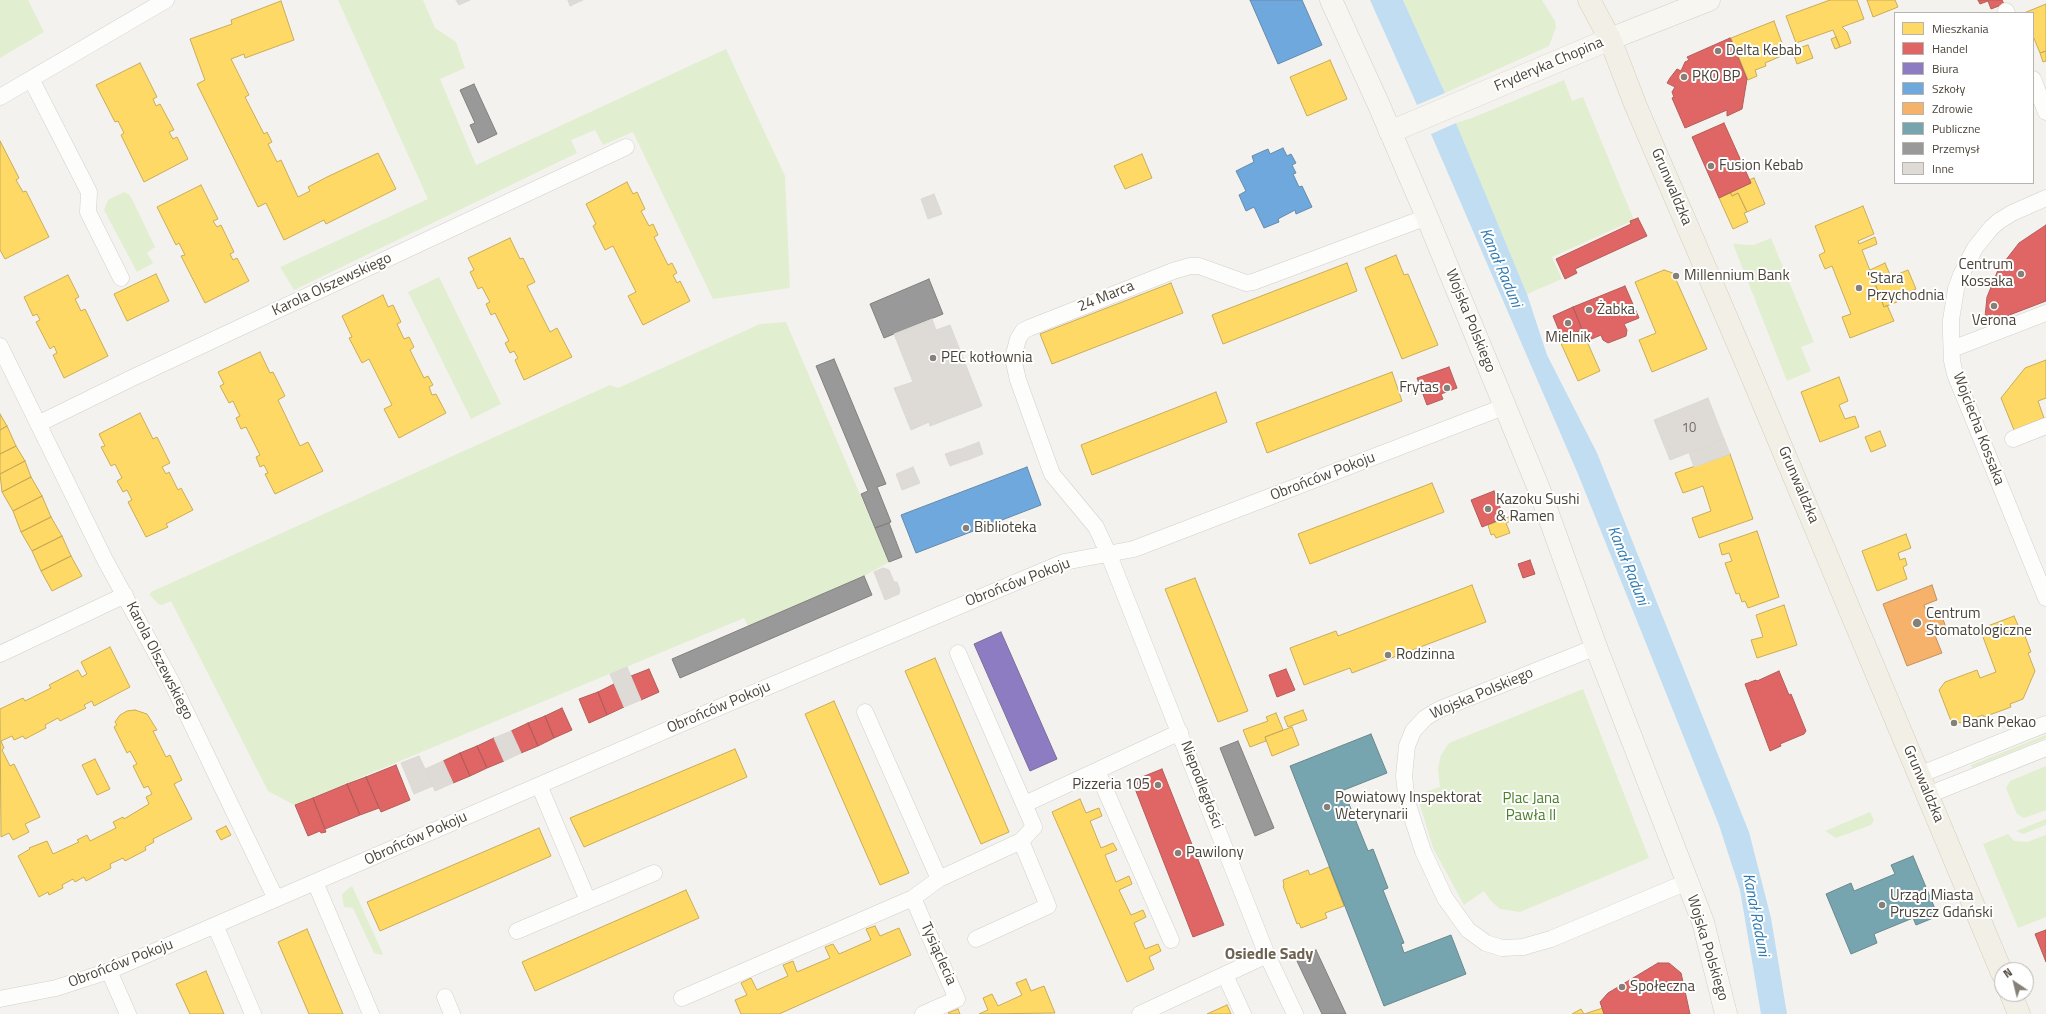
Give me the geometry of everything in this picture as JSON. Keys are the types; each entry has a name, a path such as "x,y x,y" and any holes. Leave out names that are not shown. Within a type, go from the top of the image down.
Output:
{"main road":[{"name":"Grunwaldzka","path":"1589,0 1610,40 1635,104 1997,962"},
{"path":"2014,1002 2019,1014"}],"street":[{"path":"0,97 166,0"},
{"name":"Wojska Polskiego","path":"1331,0 1427,217 1539,488 1596,647 1703,922 1726,1014"},
{"name":"Fryderyka Chopina","path":"1390,132 1709,0"},
{"path":"31,79 88,192 88,212 121,278"},
{"path":"2034,82 2046,112"},
{"name":"Karola Olszewskiego","path":"38,424 132,378 626,147"},
{"name":"Wojciecha Kossaka","path":"2046,198 2012,213 1999,221 1991,228 1975,248 1961,275 1956,290 1951,320 1952,361 1958,381 2046,598"},
{"name":"24 Marca","path":"1109,555 1096,527 1052,474 1018,380 1013,358 1018,339 1023,331 1190,266 1200,266 1246,283 1254,282 1427,217"},
{"path":"1952,349 2046,314"},
{"name":"Karola Olszewskiego","path":"0,346 104,558 171,681 276,899"},
{"name":"Obrońców Pokoju","path":"0,999 56,988 109,971 539,785 1064,562 1109,555 1134,549 1506,406"},
{"path":"2013,439 2046,426"},
{"name":"Niepodległości","path":"1109,555 1267,955 1295,1014"},
{"path":"0,654 125,595"},
{"name":"Wojska Polskiego","path":"1596,647 1438,710 1425,718 1413,731 1407,746 1404,776 1407,802 1423,851 1445,898 1468,930 1486,943 1502,948 1523,947 1551,939 1687,882"},
{"path":"682,998 912,898 939,879 1021,841 1034,827 958,653"},
{"path":"865,712 939,879"},
{"path":"1919,775 2046,724"},
{"path":"1025,804 1180,732"},
{"path":"1928,795 2046,748"},
{"path":"1097,771 1171,940"},
{"path":"539,785 588,901"},
{"path":"976,939 1048,906 1021,841"},
{"path":"517,932 654,873"},
{"path":"315,882 371,1014"},
{"name":"Tysiąclecia","path":"912,898 957,999 923,1014"},
{"path":"215,925 253,1014"},
{"path":"1140,1014 1267,955"},
{"path":"109,971 128,1014"},
{"path":"1225,975 1243,1014"},
{"path":"445,997 452,1014"}],"green space":[{"path":"0,0 28,0 44,32 0,58"},
{"path":"338,0 423,0 435,28 456,42 465,68 440,79 476,165 726,49 785,176 790,288 713,299 633,132 603,145 595,130 571,140 577,153 294,290 280,267 428,199"},
{"path":"1403,0 1542,0 1555,21 1556,27 1549,46 1445,93"},
{"path":"1564,80 1572,101 1583,97 1634,220 1552,257 1562,279 1527,294 1456,123 1472,118"},
{"path":"124,192 130,195 155,247 147,253 153,263 137,272 104,210 108,200"},
{"path":"1771,238 1814,342 1801,347 1811,371 1787,381 1733,244 1754,245"},
{"path":"439,277 501,404 471,419 408,292"},
{"path":"786,322 889,562 864,576 748,626 744,618 294,805 268,791 171,601 162,605 158,604 150,595 151,592 610,385 618,388 760,324"},
{"name":"Plac Jana Pawła II","path":"1583,689 1649,858 1520,912 1500,909 1490,900 1484,891 1464,905 1433,848 1417,795 1440,787 1438,769 1441,755 1449,743"},
{"path":"2046,735 2046,738 1972,768 1971,765"},
{"path":"2046,766 2046,810 2024,818 2017,814 2006,788 2010,781"},
{"path":"1870,812 1874,820 1871,825 1836,838 1825,831"},
{"path":"2046,819 2046,825 2023,834 2016,831"},
{"path":"2008,834 2014,841 2027,842 2046,835 2046,917 2018,928 1983,844"},
{"path":"352,886 383,954 381,955 374,953 353,908 344,907 342,895"}],"water":[{"path":"1370,0 1403,0 1445,93 1417,105"},
{"name":"Kanał Raduni","path":"1456,123 1527,294 1547,355 1597,453 1749,832 1771,918 1787,1014 1761,1014 1740,890 1719,825 1578,474 1431,134"}],"building: Mieszkania":[{"path":"1830,0 1857,0 1864,19 1842,27 1847,32 1851,43 1840,47 1833,30 1796,43 1786,16"},
{"path":"1867,0 1895,0 1898,7 1873,17"},
{"path":"281,1 294,40 245,58 244,54 231,59 249,95 245,97 264,134 267,132 272,142 268,144 277,162 281,160 298,197 310,191 308,187 378,153 396,189 326,224 324,220 284,240 266,203 258,207 197,84 205,80 190,39 232,24 231,20"},
{"path":"2046,4 2046,51 2040,53 2034,38 2034,12 2026,12"},
{"path":"1774,21 1786,54 1765,63 1766,66 1755,70 1757,76 1748,80 1731,38"},
{"path":"1836,37 1840,47 1835,49 1831,39"},
{"path":"1808,45 1813,58 1797,64 1792,50"},
{"path":"2046,51 2046,61 2043,62 2040,53"},
{"path":"1330,60 1347,99 1307,116 1290,77"},
{"path":"140,63 157,97 153,99 156,106 160,104 174,130 169,132 173,139 177,137 188,159 144,182 121,135 124,133 118,121 115,122 96,85"},
{"path":"0,141 19,178 16,180 23,192 26,191 49,237 5,259 0,250"},
{"path":"1142,154 1152,178 1125,189 1114,166"},
{"path":"1754,178 1765,204 1747,212 1738,193 1732,196 1730,192 1751,183 1749,180"},
{"path":"627,182 633,194 637,192 645,209 641,211 649,226 653,224 658,235 654,237 668,265 672,263 677,273 673,275 677,283 680,281 690,301 643,325 628,296 636,292 613,246 605,250 593,226 596,224 586,204"},
{"path":"201,185 218,219 213,221 217,227 221,225 234,252 230,254 233,260 237,258 249,281 205,303 181,256 185,255 179,243 176,245 157,207"},
{"path":"1730,192 1732,196 1738,193 1747,212 1744,213 1748,222 1733,229 1719,198"},
{"name":"'Stara Przychodnia","path":"1863,206 1874,234 1858,241 1859,244 1875,237 1877,244 1862,250 1884,307 1887,305 1894,321 1850,338 1842,317 1851,314 1832,266 1825,269 1819,255 1825,252 1815,226"},
{"path":"510,238 520,259 523,258 535,282 527,286 550,332 557,328 572,357 524,380 515,360 518,358 514,351 510,353 505,343 509,341 495,313 491,315 486,304 490,302 482,287 478,289 470,272 474,270 468,258"},
{"path":"1396,255 1404,275 1408,274 1438,345 1402,359 1365,268"},
{"path":"1347,263 1357,291 1223,344 1212,315"},
{"path":"1885,263 1891,277 1908,270 1916,289 1896,297 1897,302 1884,307 1870,270"},
{"path":"1664,270 1673,273 1707,349 1652,372 1639,340 1656,333 1635,282"},
{"path":"156,274 169,301 127,321 114,294"},
{"path":"68,275 79,297 75,299 81,311 85,309 108,356 64,378 53,355 57,353 54,346 50,349 36,322 40,320 37,314 33,316 24,297"},
{"path":"1171,283 1183,313 1052,364 1040,334"},
{"path":"383,295 388,307 393,305 401,322 397,324 404,339 409,337 414,347 410,350 424,378 428,376 433,385 429,387 432,395 436,394 446,413 399,438 384,409 392,405 369,359 362,363 349,338 352,337 342,316"},
{"path":"1582,330 1600,371 1578,381 1559,339"},
{"path":"260,352 270,373 273,372 285,396 278,400 300,446 308,442 323,471 275,494 265,474 268,473 264,465 260,467 256,457 260,455 246,427 241,429 236,418 240,416 233,401 229,403 220,386 224,384 218,372"},
{"path":"2046,360 2046,398 2038,401 2044,418 2014,430 2001,398 2025,368"},
{"path":"1392,372 1402,401 1267,453 1256,423"},
{"path":"1839,377 1848,401 1839,405 1845,419 1855,416 1859,427 1820,442 1801,392"},
{"path":"1216,392 1227,422 1092,475 1081,445"},
{"path":"140,413 153,439 157,437 170,463 162,467 166,474 169,472 178,490 181,488 193,510 166,524 168,527 146,537 128,502 132,500 127,490 123,492 117,481 122,478 115,464 111,466 101,447 105,446 99,434"},
{"path":"0,414 7,426 0,430"},
{"path":"7,426 16,446 0,454 0,430"},
{"path":"1880,431 1886,446 1871,452 1865,437"},
{"path":"16,446 25,461 0,474 0,454"},
{"path":"1730,454 1753,519 1699,538 1692,518 1711,511 1703,486 1683,493 1675,473"},
{"path":"25,461 31,477 2,492 0,474"},
{"path":"31,477 42,496 13,511 2,492"},
{"path":"1432,483 1444,512 1310,564 1298,534"},
{"path":"42,496 51,517 21,532 13,511"},
{"path":"51,517 62,536 32,551 21,532"},
{"path":"1509,517 1511,521 1506,523 1510,533 1496,538 1494,534 1491,535 1488,525"},
{"path":"1757,531 1779,597 1748,608 1745,601 1742,602 1739,593 1736,594 1725,563 1732,561 1729,553 1722,555 1719,544"},
{"path":"1906,534 1911,548 1898,553 1900,560 1905,558 1907,565 1903,567 1907,579 1877,591 1862,551"},
{"path":"62,536 71,556 41,571 32,551"},
{"path":"71,556 82,576 52,591 41,571"},
{"path":"1195,578 1248,711 1218,722 1165,589"},
{"path":"1472,585 1486,622 1352,673 1350,668 1304,685 1290,648 1336,631 1338,636"},
{"path":"1784,605 1797,645 1757,658 1751,640 1763,637 1756,615"},
{"path":"2014,616 2021,632 2023,631 2031,652 2028,653 2035,671 2023,699 2010,704 2011,707 1984,717 1983,715 1962,723 1951,721 1939,690 1945,682 1977,670 1980,678 1996,672 1980,629"},
{"path":"110,647 130,687 94,706 92,701 84,705 86,708 60,721 58,718 45,725 46,728 25,739 23,736 14,740 12,736 1,741 4,748 2,750 10,766 14,764 40,817 25,824 29,832 13,840 9,833 1,837 0,709 23,698 25,701 51,688 49,685 78,670 82,677 87,674 81,662"},
{"path":"935,658 1009,832 981,844 905,671"},
{"path":"834,701 909,873 880,885 805,714"},
{"path":"135,710 147,714 157,730 153,731 166,757 170,755 182,780 174,784 192,819 153,839 154,842 145,847 146,850 125,861 123,858 110,864 111,868 86,881 84,877 75,882 73,879 62,885 63,888 49,895 48,892 39,897 18,856 30,849 29,848 47,841 53,854 79,842 77,840 87,835 90,841 116,828 113,822 123,817 124,819 149,804 146,797 152,794 148,786 144,788 133,766 137,764 130,751 127,753 114,727 117,725 115,722 120,715 127,711"},
{"path":"1303,710 1307,720 1288,727 1284,717"},
{"path":"1276,713 1283,730 1265,737 1266,741 1250,747 1243,730 1268,721 1266,717"},
{"path":"1292,727 1299,745 1272,756 1265,737"},
{"path":"735,749 747,777 584,847 570,818"},
{"path":"95,759 110,789 97,795 82,765"},
{"path":"1080,799 1086,813 1099,808 1102,816 1090,821 1101,848 1113,843 1117,850 1105,855 1116,882 1129,876 1132,884 1119,890 1131,915 1143,910 1146,917 1134,923 1145,949 1158,944 1161,951 1149,957 1154,969 1127,982 1052,812"},
{"path":"226,826 231,835 221,840 216,831"},
{"path":"539,828 551,856 380,931 367,902"},
{"path":"1329,867 1344,906 1325,913 1327,918 1301,928 1299,923 1297,924 1283,886 1283,880 1308,870 1310,875"},
{"path":"686,890 699,918 535,991 522,962"},
{"path":"875,926 880,936 899,928 911,955 779,1014 741,1014 735,1000 747,995 741,983 751,978 757,990 788,976 783,965 793,961 797,972 830,958 825,947 833,944 839,954 871,940 866,929"},
{"path":"307,929 343,1014 309,1014 278,942"},
{"path":"206,971 224,1014 190,1014 176,984"},
{"path":"1026,979 1031,991 1044,986 1055,1013 979,1014 988,1010 983,998 992,994 998,1006 1022,995 1016,983"},
{"path":"1227,1005 1231,1014 1207,1014"},
{"path":"1603,1008 1604,1014 1584,1014"},
{"path":"958,1009 960,1014 948,1013"},
{"path":"1581,1009 1584,1014 1572,1014"}],"building: Handel":[{"path":"1978,0 2002,0 2004,4 1991,9 1988,1 1980,4"},
{"path":"1730,38 1747,79 1742,109 1727,116 1727,110 1685,128 1672,98 1674,97 1672,92 1675,87 1667,83 1677,69 1681,71 1685,62 1689,60 1687,57"},
{"path":"1724,123 1751,183 1719,198 1692,137"},
{"path":"1638,218 1647,236 1575,269 1577,273 1565,279 1556,259 1631,224 1630,221"},
{"name":"Centrum Kossaka","path":"2046,225 2046,301 1986,324 1985,317 1987,297 1998,270 2019,243"},
{"path":"1625,286 1639,318 1624,324 1627,330 1626,336 1608,343 1603,340 1601,335 1587,341 1573,307"},
{"name":"Mielnik","path":"1573,307 1582,330 1562,338 1553,316"},
{"path":"1449,367 1457,388 1441,394 1443,399 1427,405 1417,378"},
{"name":"Kazoku Sushi & Ramen","path":"1494,491 1504,518 1482,527 1471,500"},
{"path":"1530,560 1535,574 1523,578 1518,564"},
{"path":"649,669 659,692 641,700 631,676"},
{"path":"1286,669 1295,690 1277,697 1269,675"},
{"path":"1779,671 1789,695 1791,694 1806,731 1804,734 1780,744 1781,746 1770,751 1745,684 1756,680 1757,681"},
{"path":"614,684 624,707 607,715 598,692"},
{"path":"598,692 607,715 589,723 579,699"},
{"path":"562,708 572,730 554,738 545,716"},
{"path":"545,716 554,738 538,746 528,723"},
{"path":"528,723 538,746 521,753 511,731"},
{"path":"494,738 504,761 487,768 477,746"},
{"path":"477,746 487,768 470,776 460,753"},
{"path":"460,753 470,776 453,783 443,761"},
{"path":"396,765 410,800 381,812 366,777"},
{"name":"Pawilony","path":"1162,769 1224,925 1193,937 1132,781"},
{"path":"366,777 379,808 360,815 347,784"},
{"path":"347,784 360,815 325,829 313,798"},
{"path":"313,798 326,832 321,833 320,831 308,836 295,805"},
{"path":"2046,930 2046,962 2035,934"},
{"path":"1658,963 1669,963 1681,973 1690,1014 1604,1014 1600,1002 1608,993"}],"building: Biura":[{"path":"1001,632 1057,759 1030,771 974,644"}],"building: Szkoły":[{"path":"1250,0 1302,0 1322,45 1278,64"},
{"path":"1283,148 1287,156 1291,154 1296,163 1292,165 1296,173 1293,174 1299,187 1302,186 1312,207 1296,214 1295,210 1278,219 1279,222 1264,228 1254,207 1246,211 1239,195 1246,191 1236,171 1254,162 1252,156 1268,149 1270,154"},
{"path":"1027,467 1041,505 916,553 901,515"}],"building: Zdrowie":[{"name":"Centrum Stomatologiczne","path":"1932,585 1937,600 1924,605 1929,618 1941,613 1946,628 1934,633 1942,653 1907,666 1883,604"}],"building: Publiczne":[{"path":"1371,734 1387,773 1339,792 1343,801 1347,799 1368,851 1373,849 1388,888 1383,890 1404,943 1401,944 1404,953 1451,935 1466,974 1384,1006 1290,766"},
{"name":"Urząd Miasta Pruszcz Gdański","path":"1913,856 1938,916 1916,925 1913,918 1874,934 1877,943 1851,954 1826,894 1851,883 1854,891 1895,874 1891,865"}],"building: Przemysł":[{"path":"474,84 497,134 478,143 470,125 475,123 460,90"},
{"path":"929,279 943,314 884,338 870,304"},
{"path":"834,359 886,484 877,487 891,522 875,528 861,494 868,491 816,366"},
{"path":"889,523 902,557 889,562 875,528"},
{"path":"864,576 872,595 680,678 672,659"},
{"path":"1238,741 1274,828 1255,836 1220,748"},
{"path":"1316,950 1346,1014 1322,1014 1296,959"}],"building: Inne":[{"path":"456,0 470,0 459,5"},
{"path":"568,0 583,0 570,6"},
{"path":"934,194 942,214 928,219 921,199"},
{"name":"PEC kotłownia","path":"932,319 936,330 950,325 982,406 930,426 929,422 911,430 894,388 913,382 894,334"},
{"path":"1708,398 1724,439 1670,460 1654,420"},
{"path":"1724,439 1730,454 1694,467 1689,453"},
{"path":"979,442 983,454 965,461 961,449"},
{"path":"960,449 964,461 950,466 945,454"},
{"path":"913,467 920,483 902,490 896,474"},
{"path":"883,568 889,570 894,582 897,582 900,590 899,594 885,600 874,572"},
{"path":"627,667 641,700 624,707 610,674"},
{"path":"511,731 521,753 504,761 494,738"},
{"path":"419,756 433,786 414,794 401,763"},
{"path":"443,761 453,783 435,791 425,769"}],"place":[{"name":"Delta Kebab","path":"1718,51"},
{"name":"PKO BP","path":"1684,77"},
{"name":"Fusion Kebab","path":"1711,166"},
{"name":"Centrum Kossaka","path":"2021,274"},
{"name":"Millennium Bank","path":"1676,276"},
{"name":"'Stara Przychodnia","path":"1859,288"},
{"name":"Verona","path":"1994,306"},
{"name":"Żabka","path":"1589,310"},
{"name":"Mielnik","path":"1568,323"},
{"name":"PEC kotłownia","path":"933,358"},
{"name":"Frytas","path":"1447,388"},
{"name":"Kazoku Sushi & Ramen","path":"1488,509"},
{"name":"Biblioteka","path":"966,528"},
{"name":"Centrum Stomatologiczne","path":"1917,623"},
{"name":"Rodzinna","path":"1388,655"},
{"name":"Bank Pekao","path":"1954,723"},
{"name":"Pizzeria 105","path":"1158,785"},
{"name":"Powiatowy Inspektorat Weterynarii","path":"1327,807"},
{"name":"Pawilony","path":"1178,853"},
{"name":"Urząd Miasta Pruszcz Gdański","path":"1882,905"},
{"name":"Społeczna","path":"1622,987"}],"district":[{"name":"Osiedle Sady","path":"1269,955"}]}
